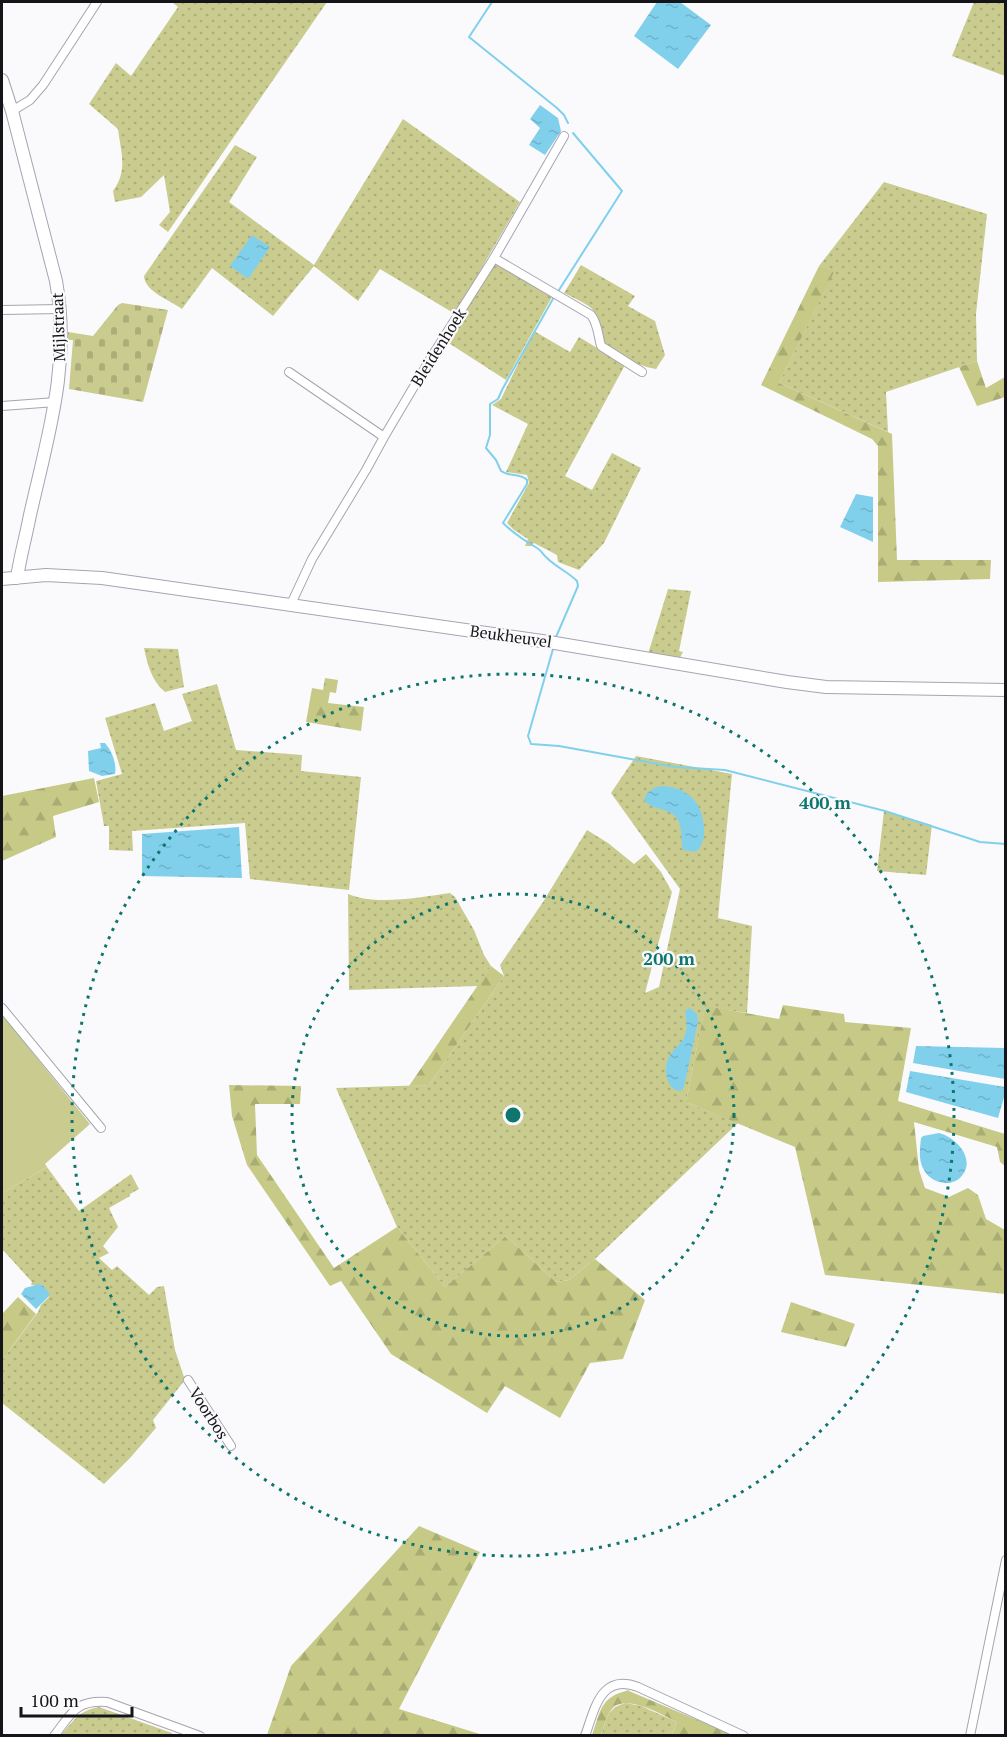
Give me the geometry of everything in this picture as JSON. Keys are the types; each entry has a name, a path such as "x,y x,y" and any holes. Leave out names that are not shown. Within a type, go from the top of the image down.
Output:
{"street":[{"path":"12,111 30,100 43,86 97,2"},
{"name":"Mijlstraat","path":"2,80 56,281 61,309 62,358 56,402 17,578"},
{"name":"Bleidenhoek","path":"291,604 312,559 494,258 564,136"},
{"path":"494,258 591,315 596,322 601,346 642,372"},
{"path":"2,310 61,309"},
{"path":"289,372 384,437"},
{"path":"2,406 56,402"},
{"name":"Beukheuvel","path":"2,579 46,575 85,576 549,642 826,687 1005,690"},
{"path":"2,1008 101,1128"},
{"name":"Voorbos","path":"188,1380 231,1446"},
{"path":"970,1736 1005,1560"},
{"path":"585,1736 603,1692 620,1683 638,1687 744,1736"},
{"path":"54,1736 77,1707 92,1701 107,1702 200,1736"}],"green space":[{"path":"172,2 327,2 168,232 159,225 170,212 164,175 141,197 115,202 113,191 121,176 122,168 118,129 89,104 116,63 131,76 178,7"},
{"path":"974,2 1005,2 1005,76 952,56"},
{"path":"403,119 520,202 455,314 380,269 358,301 314,266 273,316 212,268 182,309 153,291 145,282 144,276 235,145 257,157 229,202 314,265"},
{"path":"884,182 987,214 976,314 977,361 886,392 888,432 779,383 833,273 819,266"},
{"path":"499,263 553,295 506,380 444,340 493,264"},
{"path":"581,265 635,296 628,306 655,321 665,355 656,369 628,359 604,343 597,316 593,310 583,302 564,293"},
{"path":"819,266 834,272 779,383 892,434 897,560 991,560 990,579 878,582 878,446 872,439 761,385"},
{"path":"122,303 168,310 143,402 69,389 73,340 68,340 68,332 93,336"},
{"path":"534,331 570,352 579,337 625,365 565,476 592,490 612,453 641,468 604,543 579,570 558,562 557,555 534,543 531,546 525,546 528,539 507,523 529,483 527,475 506,472 528,424 492,405 501,399"},
{"path":"977,361 986,388 1005,377 1005,397 977,406 959,367"},
{"path":"668,589 691,591 679,651 683,652 679,659 648,654"},
{"path":"144,648 178,649 184,687 165,692 160,688 151,672"},
{"path":"325,678 338,680 336,693 330,692 328,703 364,707 361,731 306,722 312,688 323,690"},
{"path":"217,684 236,750 302,755 301,771 361,777 349,890 250,879 245,823 132,831 133,851 109,850 109,826 104,826 96,781 122,774 105,718 155,703 164,731 192,721 182,694"},
{"path":"636,756 732,774 718,918 752,926 747,1013 705,1007 686,1102 738,1123 595,1259 569,1280 556,1282 506,1236 445,1287 397,1227 336,1088 429,1085 504,976 500,965 543,902 587,830 634,864 646,854 661,872 672,892 645,993 659,987 680,889 611,793"},
{"path":"94,778 99,802 53,816 56,837 2,861 2,796"},
{"path":"884,811 932,825 926,875 877,871"},
{"path":"450,893 455,897 474,930 491,966 478,986 349,990 348,894 359,898 385,900"},
{"path":"491,966 504,976 429,1085 409,1086"},
{"path":"783,1005 844,1014 845,1022 911,1028 898,1101 1005,1134 1005,1166 1000,1162 997,1147 914,1122 919,1170 925,1188 949,1197 968,1188 978,1195 986,1219 1005,1230 1005,1294 825,1275 795,1147 686,1102 705,1006 779,1019"},
{"path":"2,1015 90,1124 45,1164 47,1167 2,1193"},
{"path":"229,1085 301,1086 300,1104 255,1104 257,1155 334,1268 397,1227 445,1287 506,1236 556,1282 569,1280 595,1259 645,1300 623,1359 590,1363 560,1418 505,1386 487,1413 391,1354 341,1281 330,1286 247,1165 232,1116"},
{"path":"47,1167 79,1211 131,1174 139,1189 109,1208 118,1227 103,1246 109,1253 99,1258 112,1270 117,1266 149,1295 157,1287 164,1286 175,1350 185,1380 153,1420 156,1428 104,1484 2,1403 2,1360 49,1297 44,1286 31,1285 32,1282 2,1249 2,1193"},
{"path":"18,1297 36,1314 2,1360 2,1312"},
{"path":"791,1302 855,1324 846,1347 781,1332"},
{"path":"419,1526 480,1552 399,1709 483,1735 267,1735 291,1666"},
{"path":"629,1690 733,1735 672,1735 677,1722 655,1711 629,1703 615,1706 608,1716 601,1735 592,1735 600,1712 607,1701 612,1696"},
{"path":"626,1703 641,1706 677,1722 672,1735 601,1736 611,1711"},
{"path":"99,1707 172,1733 171,1735 61,1735 82,1713"}],"water":[{"path":"657,2 680,2 711,25 678,69 634,36"},
{"path":"540,105 558,118 561,131 545,155 529,145 540,128 530,119"},
{"path":"252,235 270,247 248,279 230,266"},
{"path":"856,494 873,497 873,542 840,527"},
{"path":"100,743 105,743 112,754 115,774 102,776 89,771 88,751 101,748"},
{"path":"661,786 686,793 692,797 700,810 704,836 703,842 695,852 683,850 680,825 676,817 644,800 650,790"},
{"path":"239,827 242,878 142,876 142,834"},
{"path":"690,1008 697,1014 698,1021 684,1087 681,1091 676,1090 669,1083 666,1067 671,1054 684,1038 687,1026 685,1011"},
{"path":"916,1046 1005,1048 1005,1079 913,1063"},
{"path":"910,1071 1005,1087 998,1118 906,1092"},
{"path":"939,1133 958,1144 966,1157 965,1171 960,1178 951,1183 931,1178 921,1163 921,1138"},
{"path":"39,1284 44,1286 50,1295 36,1309 21,1294 25,1288"}],"waterway":[{"path":"492,2 469,37 557,108 568,123"},
{"path":"559,290 622,191 573,133"},
{"path":"554,297 498,399 490,404 490,435 486,448 496,460 501,471 522,476 527,480 527,484 503,523 577,581 578,586 556,637"},
{"path":"553,649 528,736 531,744 559,746 675,767 725,770 885,811 980,842 1006,844"}]}
